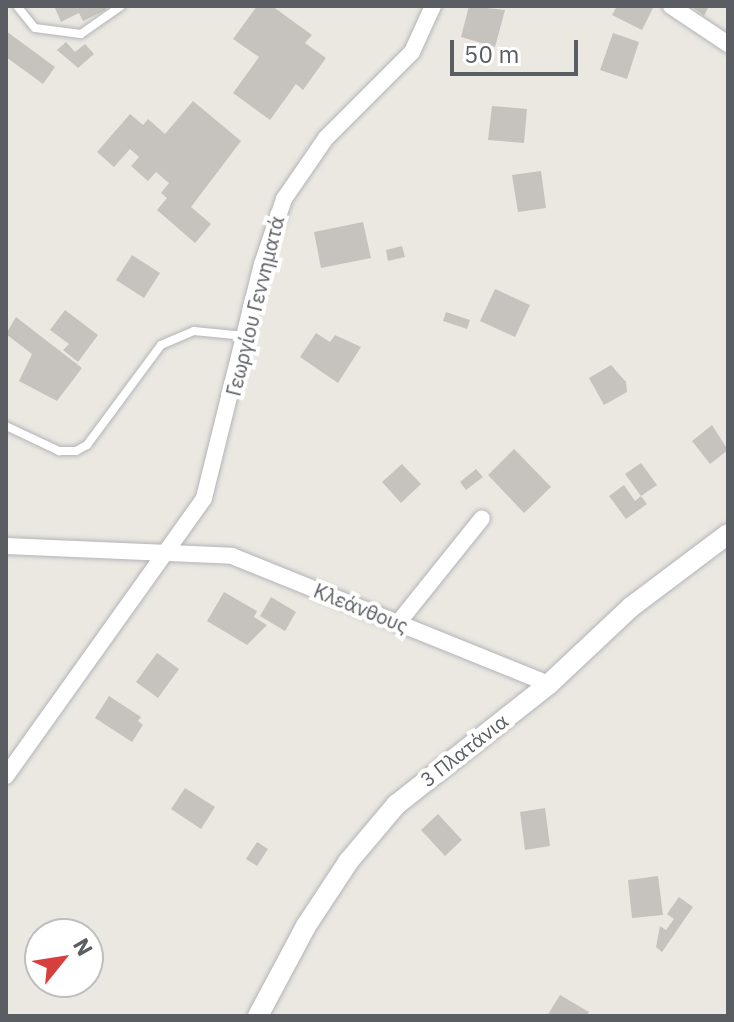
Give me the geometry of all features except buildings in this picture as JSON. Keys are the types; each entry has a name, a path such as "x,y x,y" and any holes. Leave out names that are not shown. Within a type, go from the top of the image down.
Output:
{"street":[{"name":"Γεωργίου Γεννηματά","path":"6,776 168,551 210,483 269,241 292,183 338,124 403,63 420,41 433,6"},
{"path":"671,6 728,44"},
{"path":"398,623 482,518"},
{"name":"3 Πλατάνια","path":"258,1016 306,926 382,819 441,766 549,684 631,607 728,534"},
{"name":"Κλεάνθους","path":"6,546 115,555 168,551 232,556 549,684"}],"lane":[{"path":"17,6 35,28 81,34 121,6"},
{"path":"6,426 59,451 76,451 87,445 161,345 194,331 246,336"}]}
